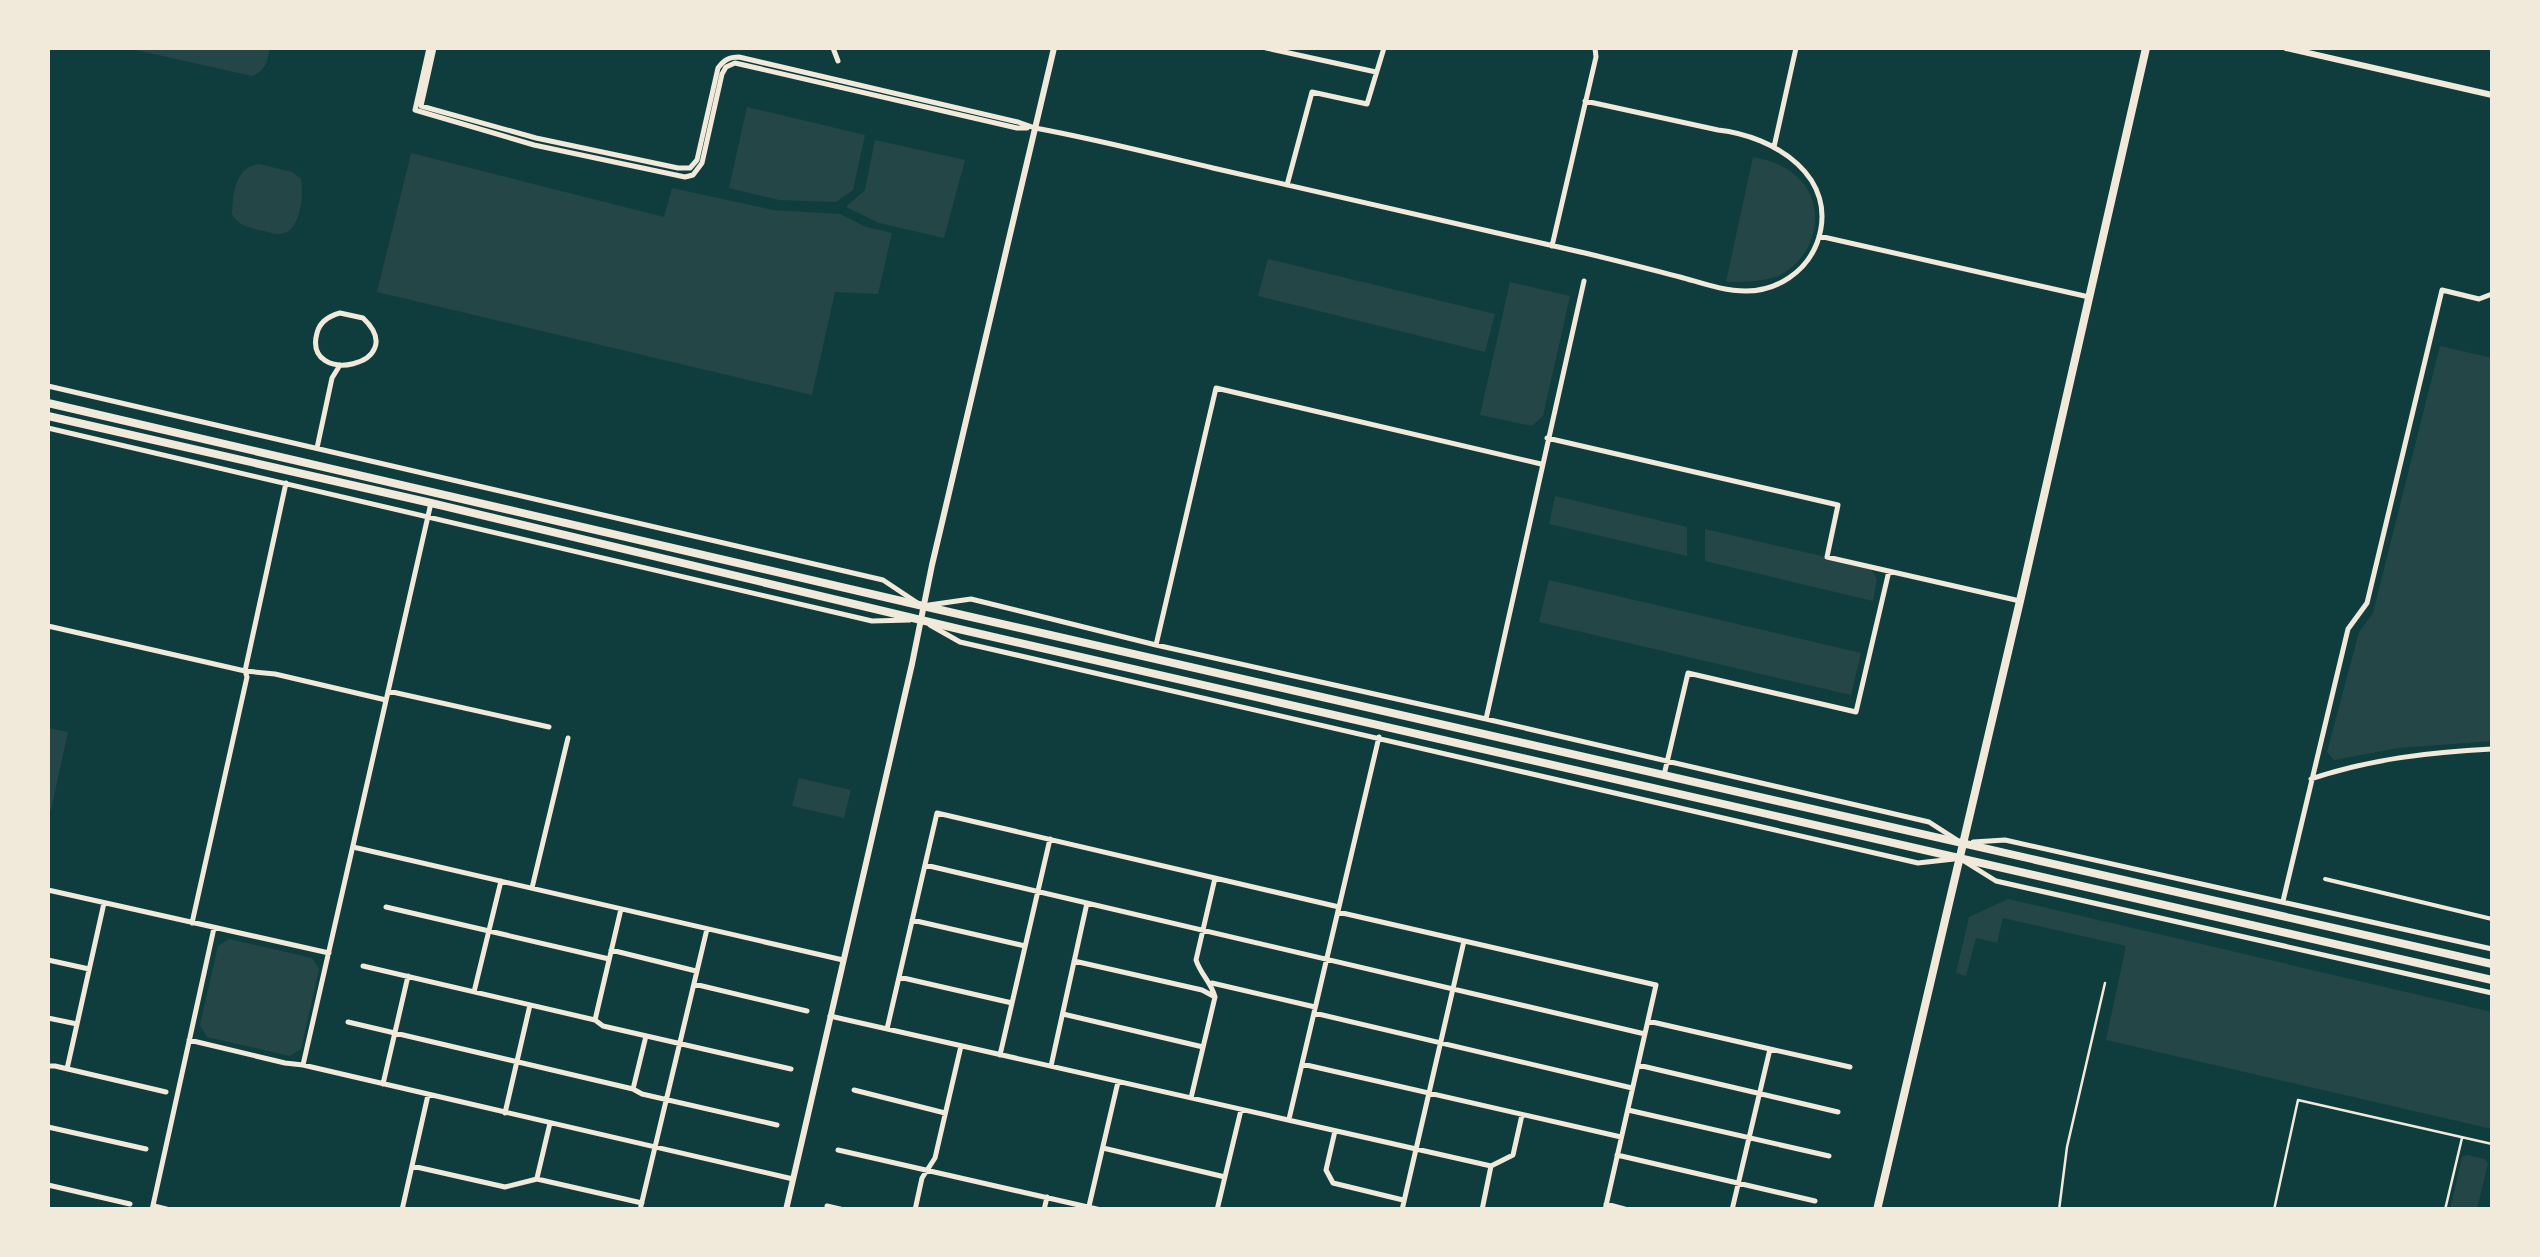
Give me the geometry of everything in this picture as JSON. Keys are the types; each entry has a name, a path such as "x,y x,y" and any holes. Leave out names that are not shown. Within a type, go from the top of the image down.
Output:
{"main road":[{"path":"1877,1210 2146,48"},
{"path":"48,403 2492,964"},
{"path":"48,416 2492,980"}],"street":[{"path":"432,48 421,106 536,138 678,168 690,168 697,160 718,68 733,57 1608,258 1714,287 1748,291 1775,286 1809,258 1822,217 1813,181 1795,161 1759,138 1740,132 1585,101"},
{"path":"833,48 838,61"},
{"path":"786,1210 1054,48"},
{"path":"1266,48 1376,72"},
{"path":"1286,185 1312,92 1368,104 1384,48"},
{"path":"1552,246 1596,58 1594,48"},
{"path":"1774,147 1796,48"},
{"path":"2286,48 2492,95"},
{"path":"1819,236 2089,297"},
{"path":"1486,719 1584,280"},
{"path":"2283,901 2348,629 2367,604 2442,290 2479,298 2492,294"},
{"path":"340,313 363,318 374,333 373,350 361,363 340,365 328,362 318,349 316,333 324,319 340,313"},
{"path":"317,448 332,378 340,365"},
{"path":"48,386 882,580 923,606 971,599 1156,646 1929,822 1962,843 2006,840 2492,949"},
{"path":"1156,646 1216,388 1541,464"},
{"path":"48,428 872,621 922,620 960,642 1918,864 1959,858 1996,881 2492,993"},
{"path":"1547,438 1838,505 1827,557 2020,601"},
{"path":"192,923 286,483"},
{"path":"304,1064 431,503"},
{"path":"1664,775 1688,672 1856,712 1888,572"},
{"path":"48,626 386,700"},
{"path":"388,691 549,727"},
{"path":"1289,1120 1379,737"},
{"path":"532,888 568,738"},
{"path":"2311,779 2346,767 2403,757 2492,749"},
{"path":"887,1029 936,813 1656,985 1605,1207 1628,1210"},
{"path":"1000,1055 1050,838"},
{"path":"353,847 843,960"},
{"path":"924,865 1645,1034"},
{"path":"1214,878 1196,960 1200,972 1212,982 1440,1043 1632,1088"},
{"path":"2324,879 2492,919"},
{"path":"474,992 501,881"},
{"path":"48,890 329,953"},
{"path":"67,1069 104,903"},
{"path":"1051,1066 1088,904"},
{"path":"386,907 609,958"},
{"path":"595,1020 621,909"},
{"path":"912,920 1025,946"},
{"path":"170,1210 152,1207 214,928"},
{"path":"412,1166 504,1186 536,1179 641,1206 708,929"},
{"path":"1402,1210 1464,941"},
{"path":"611,950 697,971"},
{"path":"48,960 89,970"},
{"path":"1074,961 1202,990 1215,997"},
{"path":"363,966 791,1069"},
{"path":"383,1084 408,976"},
{"path":"899,977 1012,1003"},
{"path":"1192,1098 1215,997 1212,982"},
{"path":"694,984 807,1010"},
{"path":"504,1112 530,1005"},
{"path":"1063,1014 1203,1047"},
{"path":"830,1016 1491,1166 1513,1156 1522,1114"},
{"path":"48,1018 76,1024"},
{"path":"1648,1020 1850,1068"},
{"path":"348,1022 776,1126"},
{"path":"633,1089 646,1036"},
{"path":"189,1040 793,1179"},
{"path":"915,1210 922,1178 935,1158 961,1046"},
{"path":"1732,1210 1770,1049"},
{"path":"1302,1064 1621,1137"},
{"path":"1638,1065 1838,1112"},
{"path":"48,1066 166,1092"},
{"path":"1088,1207 1118,1082"},
{"path":"854,1090 946,1113"},
{"path":"402,1210 428,1095"},
{"path":"1217,1210 1241,1110"},
{"path":"1628,1110 1829,1156"},
{"path":"536,1179 550,1123"},
{"path":"48,1127 146,1150"},
{"path":"1335,1131 1326,1170 1332,1183 1404,1200"},
{"path":"1102,1148 1225,1177"},
{"path":"838,1150 1101,1210"},
{"path":"1617,1155 1816,1201"},
{"path":"1482,1210 1491,1166"},
{"path":"48,1185 130,1204"},
{"path":"1044,1210 1047,1198"},
{"path":"827,1206 844,1210"}],"lane":[{"path":"2058,1210 2068,1146 2105,983"},
{"path":"2274,1210 2298,1100 2492,1144"},
{"path":"2445,1210 2462,1137"}],"shaded area":[{"path":"127,48 270,48 263,68 252,76"},
{"path":"747,107 865,135 853,190 836,202 779,200 729,188"},
{"path":"875,140 965,160 944,238 879,223 846,207 865,190"},
{"path":"411,153 664,217 672,188 773,210 840,214 866,227 892,233 878,294 835,292 812,395 377,292"},
{"path":"1753,157 1796,175 1812,199 1815,224 1807,248 1791,268 1761,280 1726,282"},
{"path":"259,164 292,172 301,179 298,217 285,233 247,227 232,214 240,176"},
{"path":"1268,259 1495,314 1485,352 1258,296"},
{"path":"1510,282 1570,296 1543,416 1532,426 1480,415"},
{"path":"2440,346 2492,358 2492,741 2398,748 2334,760 2327,752 2359,632 2373,613"},
{"path":"1555,496 1687,527 1687,556 1549,524"},
{"path":"1705,529 1869,567 1877,579 1873,601 1705,561"},
{"path":"1549,580 1861,653 1851,695 1539,622"},
{"path":"48,728 68,732 51,810 48,809"},
{"path":"799,778 851,790 844,818 792,806"},
{"path":"2008,899 2492,1012 2492,1129 2106,1040 2126,946 2003,918 1997,943 1976,938 1966,976 1956,973 1969,917"},
{"path":"229,939 312,958 319,969 301,1049 290,1056 207,1037 200,1025 218,946"},
{"path":"2467,1155 2488,1163 2477,1209 2450,1209 2462,1157"}]}
